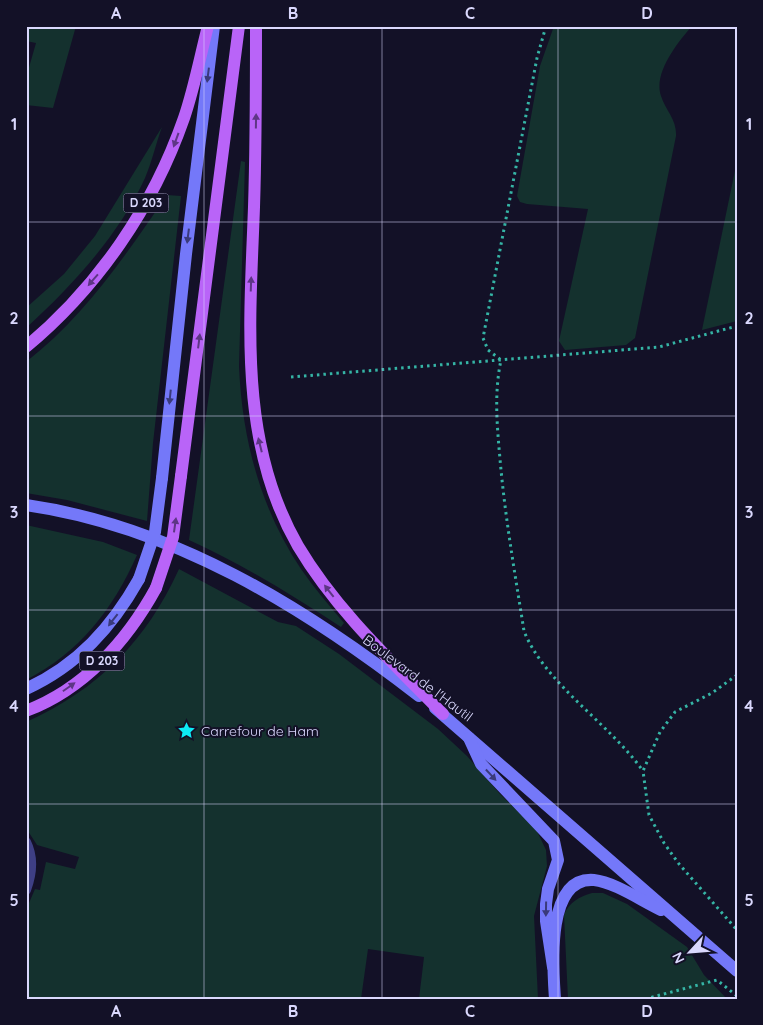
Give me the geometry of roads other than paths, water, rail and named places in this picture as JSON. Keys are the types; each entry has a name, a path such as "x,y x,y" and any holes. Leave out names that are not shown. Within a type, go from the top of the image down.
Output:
{"main road":[{"name":"D 203","path":"26,347 61,315 100,272 120,244 156,184 185,116 208,26"},
{"name":"D 203","path":"26,689 64,668 93,644 118,615 139,579 154,532 162,478 186,254 214,26"},
{"name":"D 203","path":"26,711 52,698 106,658 128,634 156,588 173,537 239,26"},
{"path":"256,26 255,177 249,346 250,383 259,441 281,510 297,544 315,573 359,629 443,714"},
{"name":"Boulevard de l'Hautil","path":"26,505 98,519 164,542 208,560 250,583 311,621 467,733 674,917 737,970"},
{"path":"467,733 481,764 554,841 558,860 548,889 546,904 546,921 553,968"},
{"path":"554,999 553,968 556,916 570,888 581,882 592,880 606,883 674,917"}],"lane":[{"path":"26,842 31,856 32,868 26,890"}],"place":[{"name":"Carrefour de Ham","path":"187,731"}]}
